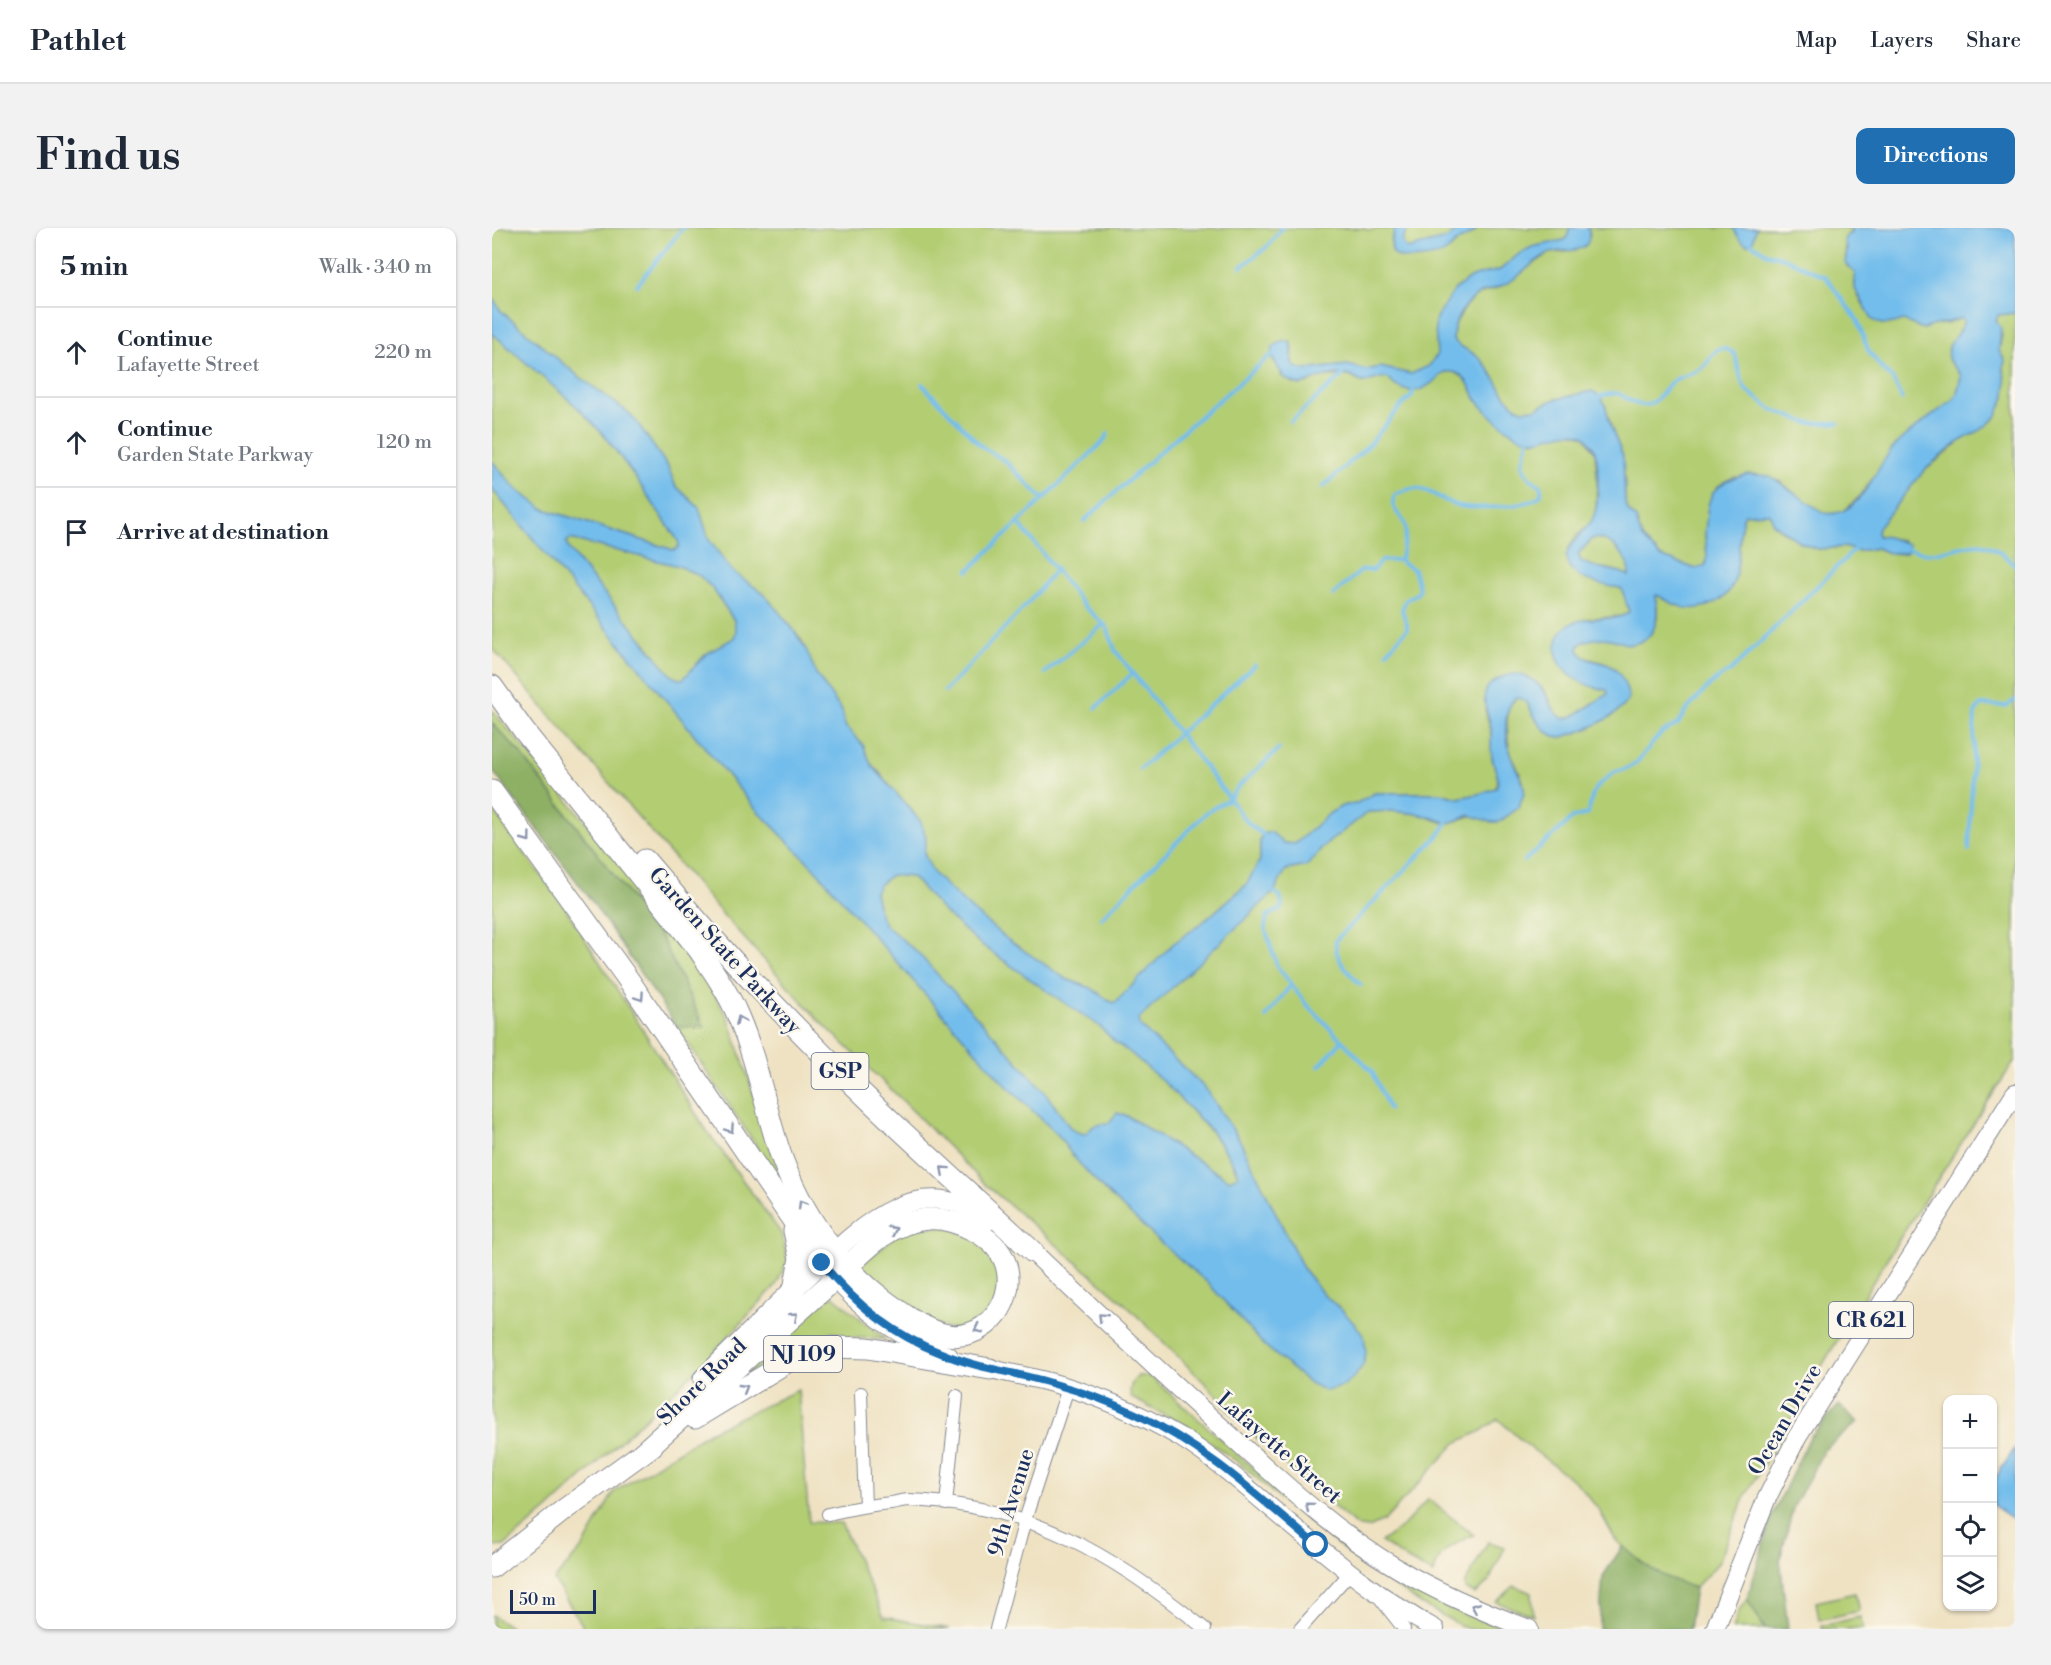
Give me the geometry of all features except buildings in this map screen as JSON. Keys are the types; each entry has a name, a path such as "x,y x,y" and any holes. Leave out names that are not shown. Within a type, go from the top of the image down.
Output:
{"highway":[{"name":"Garden State Parkway","path":"492,679 660,878 773,1004 885,1115 1033,1252"},
{"path":"492,686 524,731 699,950 721,983 744,1029 788,1176 835,1265"},
{"path":"492,791 610,954 791,1220 835,1265 902,1313 934,1331 950,1336 967,1334 990,1322 1003,1305 1007,1290 1006,1264 991,1244 969,1228 941,1220 922,1220 894,1228 835,1265 641,1454"},
{"path":"791,1220 800,1258 794,1290"},
{"name":"Shore Road","path":"565,1509 680,1403 794,1290"},
{"name":"NJ 109","path":"641,1454 781,1366 815,1350 856,1346 990,1369"},
{"name":"Shore Road","path":"492,1568 565,1509 641,1454"}],"main road":[{"name":"Ocean Drive","path":"1715,1629 1766,1500 1797,1437 2015,1093"},
{"name":"NJ 109","path":"835,1265 861,1227 879,1214 899,1204 928,1199 949,1201 978,1211 1033,1252"},
{"name":"Lafayette Street","path":"1033,1252 1160,1372 1331,1524 1373,1554 1416,1579 1475,1608 1529,1629"},
{"name":"Shore Road","path":"794,1290 835,1265"},
{"path":"835,1265 865,1308 893,1329 941,1353 990,1369"},
{"name":"NJ 109","path":"990,1369 1068,1388 1135,1414 1196,1448 1227,1470 1375,1592 1435,1629"},
{"path":"1705,1629 1728,1596"},
{"path":"1724,1629 1728,1596"}],"street":[{"name":"9th Avenue","path":"996,1629 1025,1520 1068,1388"},
{"path":"861,1393 865,1506"},
{"path":"946,1504 957,1396"},
{"path":"828,1514 907,1500 994,1510 1025,1520 1082,1544 1165,1596 1205,1629"},
{"path":"1300,1629 1350,1573"},
{"path":"1375,1592 1404,1629"}],"green space":[{"path":"492,228 1365,228 1368,230 1395,228 1391,241 1392,252 1449,250 1458,241 1474,233 1477,228 1570,228 1564,240 1532,247 1519,254 1500,270 1470,278 1454,290 1436,318 1437,355 1429,366 1411,374 1380,367 1366,370 1348,365 1304,370 1295,367 1292,363 1293,348 1290,341 1281,376 1295,384 1306,384 1321,376 1349,376 1361,382 1384,377 1392,383 1439,376 1450,371 1467,381 1481,405 1533,441 1567,431 1585,436 1595,452 1596,511 1593,519 1576,536 1568,550 1590,580 1623,589 1629,612 1622,616 1585,619 1558,660 1567,672 1586,684 1608,690 1608,694 1574,716 1564,719 1555,713 1543,689 1531,680 1509,676 1494,681 1485,710 1491,730 1492,758 1498,779 1496,788 1458,798 1440,793 1375,793 1357,803 1342,806 1330,813 1295,844 1283,843 1273,834 1260,842 1260,860 1246,885 1202,923 1173,944 1118,1001 1113,1003 1091,988 1066,979 1007,939 934,874 926,861 924,848 926,842 912,810 893,792 845,726 842,711 816,674 802,641 763,593 732,571 709,540 699,508 675,485 668,467 638,424 629,413 577,375 501,311 492,297"},
{"path":"1408,228 1460,228 1446,239 1407,249 1402,242"},
{"path":"1588,228 1733,228 1754,237 1756,228 1850,228 1853,231 1846,237 1846,264 1855,272 1855,286 1862,302 1883,325 1904,321 1923,329 1933,324 1947,324 1961,318 1964,320 1948,350 1949,361 1961,376 1957,393 1953,400 1896,445 1861,495 1843,512 1831,515 1824,513 1802,500 1780,481 1734,477 1717,487 1708,506 1705,538 1706,565 1696,569 1660,556 1642,538 1636,519 1628,510 1625,502 1625,478 1605,404 1591,391 1553,400 1536,409 1522,410 1503,393 1486,365 1453,340 1454,326 1473,298 1495,289 1550,253 1565,252 1590,234"},
{"path":"2015,313 2015,1060 1891,1252 1823,1364 1744,1498 1719,1562 1695,1588 1665,1578 1638,1561 1615,1539 1599,1510 1577,1483 1523,1442 1498,1419 1481,1431 1456,1443 1384,1521 1369,1528 1358,1527 1293,1472 1224,1407 1223,1401 1122,1301 986,1185 819,1020 725,917 492,648 492,489 754,807 814,868 1000,1079 1059,1136 1072,1155 1102,1188 1208,1283 1263,1344 1308,1382 1345,1313 1323,1294 1304,1270 1239,1139 1205,1088 1140,1026 1139,1019 1286,870 1307,866 1325,845 1368,812 1391,811 1419,814 1444,823 1473,815 1487,820 1497,820 1518,808 1523,781 1509,748 1507,723 1509,706 1517,697 1526,701 1542,728 1559,738 1589,728 1618,710 1608,664 1583,657 1578,650 1580,646 1596,638 1629,643 1644,639 1653,629 1656,621 1655,597 1657,595 1676,605 1689,608 1710,604 1720,599 1727,593 1736,577 1741,524 1745,514 1768,513 1771,515 1773,524 1785,533 1817,549 1844,547 1858,551 1876,548 1889,553 1903,554 1908,551 1903,541 1877,535 1878,527 1923,472 1962,440 1994,420 2005,397 2004,359 1999,350 2002,335 1996,320 1998,315"},
{"path":"492,333 576,406 603,434 675,536 679,543 678,548 674,550 544,509 516,489 492,461"},
{"path":"1593,538 1607,541 1619,550 1627,562 1629,576 1581,561 1578,554"},
{"path":"570,539 679,566 700,576 713,589 734,620 737,631 734,638 706,654 683,679 679,680 672,676 570,551 566,543"},
{"path":"492,710 608,848 697,966 729,1019 779,1171 775,1174 677,1027 704,1026 661,937 521,754 492,723"},
{"path":"492,723 521,754 661,937 704,1027 677,1027 591,900 492,770"},
{"path":"492,809 566,909 705,1128 781,1233 788,1261 776,1285 704,1363 547,1510 504,1546 492,1547"},
{"path":"891,875 912,877 944,912 979,943 1098,1025 1116,1043 1132,1054 1168,1086 1211,1132 1230,1158 1238,1176 1229,1180 1127,1116 1117,1113 1109,1123 1094,1126 1085,1134 1071,1129 1044,1091 1000,1042 916,952 885,925 879,912 875,892 879,885"},
{"path":"945,1226 979,1240 1001,1272 995,1306 965,1328 952,1329 923,1318 859,1267 903,1230"},
{"path":"833,1296 885,1339 838,1337 738,1381 823,1300"},
{"path":"1138,1376 1150,1376 1263,1477 1326,1530 1369,1562 1452,1609 1504,1629 1467,1629 1421,1604 1357,1560 1242,1465 1191,1429 1132,1398 1131,1386"},
{"path":"798,1390 809,1522 841,1523 884,1617 950,1629 585,1629 554,1580 583,1547 614,1492 709,1432"},
{"path":"1839,1405 1858,1422 1824,1450 1793,1508 1780,1559 1788,1629 1765,1629 1747,1599 1772,1516 1810,1437"},
{"path":"1428,1499 1474,1535 1443,1553 1434,1574 1381,1542 1402,1527"},
{"path":"1488,1542 1505,1547 1489,1581 1475,1594 1467,1590 1464,1585"},
{"path":"1623,1546 1656,1572 1695,1588 1689,1629 1599,1629 1603,1576"},
{"path":"1514,1586 1532,1593 1533,1616 1496,1602"},
{"path":"1855,1593 1859,1611 1819,1620 1816,1602"},
{"path":"1747,1599 1765,1629 1733,1629 1740,1609"},
{"path":"492,1615 510,1627 510,1629 492,1629"},
{"path":"1860,1617 1863,1629 1822,1629 1821,1626"}],"water":[{"path":"1395,228 1408,228 1402,242 1407,249 1446,239 1460,228 1477,228 1442,254 1412,259 1399,257 1392,250 1391,244"},
{"path":"1570,228 1588,228 1589,237 1583,248 1550,253 1509,282 1477,295 1461,312 1455,325 1453,340 1486,365 1503,393 1522,410 1535,409 1553,400 1592,391 1600,396 1605,404 1611,427 1623,456 1625,502 1628,510 1636,519 1642,538 1660,556 1696,569 1706,565 1705,532 1712,493 1726,481 1748,474 1770,476 1824,513 1837,513 1848,509 1857,501 1894,447 1953,400 1961,376 1949,360 1948,350 1964,320 1961,318 1923,329 1904,321 1883,325 1873,320 1855,289 1855,272 1845,263 1847,250 1844,240 1852,233 1850,228 2015,228 2015,313 1998,315 1996,320 2001,329 1999,350 2005,361 2003,367 2006,383 2005,397 1996,417 1981,430 1962,440 1923,472 1878,527 1878,536 1908,544 1909,548 1906,553 1889,553 1876,548 1858,551 1844,547 1817,549 1800,542 1773,524 1771,515 1768,513 1745,514 1741,524 1736,577 1727,594 1720,600 1702,607 1688,608 1676,605 1657,595 1655,597 1656,621 1651,634 1646,639 1630,644 1599,638 1579,645 1578,650 1583,656 1611,666 1618,672 1624,683 1629,699 1616,713 1588,728 1559,738 1542,728 1526,701 1517,697 1512,703 1506,718 1506,727 1510,754 1524,787 1524,794 1518,808 1499,822 1491,822 1470,815 1449,823 1419,814 1391,811 1368,812 1325,845 1307,866 1286,870 1274,892 1139,1019 1140,1026 1205,1088 1239,1139 1304,1270 1323,1294 1345,1313 1364,1335 1366,1354 1363,1365 1356,1375 1343,1386 1326,1391 1308,1382 1263,1344 1208,1283 1102,1188 1072,1155 1059,1136 1000,1079 814,868 754,807 492,489 492,461 516,489 544,509 673,550 678,548 679,543 675,536 603,434 576,406 492,333 492,297 501,311 577,375 629,413 638,424 668,467 675,485 699,508 709,540 732,571 763,593 793,629 807,651 816,674 842,711 845,726 863,745 871,764 921,822 926,837 924,854 934,874 1007,939 1066,979 1091,988 1115,1003 1173,944 1202,923 1246,885 1260,860 1262,834 1271,832 1283,843 1295,844 1330,813 1342,806 1357,803 1375,793 1440,793 1458,798 1496,788 1497,777 1491,750 1491,729 1484,700 1487,688 1493,682 1502,677 1519,674 1533,680 1544,692 1555,711 1564,719 1574,716 1608,694 1607,690 1581,682 1566,671 1560,664 1556,646 1563,630 1575,622 1623,616 1629,612 1622,589 1582,578 1569,566 1566,558 1568,551 1595,514 1598,486 1596,458 1593,447 1585,436 1566,433 1541,439 1524,439 1492,416 1480,404 1463,377 1453,372 1445,372 1418,391 1396,386 1387,378 1365,382 1343,374 1325,376 1300,385 1285,379 1271,356 1273,347 1284,340 1292,344 1292,363 1295,367 1304,370 1348,365 1366,370 1380,367 1411,374 1429,366 1437,355 1436,318 1454,290 1470,278 1500,270 1519,254 1532,247 1564,240","holes":["1593,538 1607,541 1618,550 1629,569 1629,576 1581,561 1578,554","570,539 679,566 700,576 713,589 734,620 736,631 734,638 706,654 683,679 672,676 570,551 566,543","891,875 912,877 944,912 979,943 1098,1025 1168,1086 1212,1132 1238,1171 1238,1176 1229,1180 1127,1116 1117,1113 1109,1123 1094,1126 1085,1134 1071,1129 1044,1091 1000,1042 916,951 885,925 879,912 875,892 879,885"]},
{"path":"1733,228 1756,228 1753,242 1745,244 1738,238"},
{"path":"2015,1448 2015,1520 1997,1508 1997,1476"}],"waterway":[{"path":"637,285 683,228"},
{"path":"1241,267 1268,246 1282,228"},
{"path":"1751,243 1766,253 1784,258 1826,277 1858,321 1868,350 1892,378 1902,399"},
{"path":"1600,396 1617,393 1638,404 1650,404 1673,381 1700,369 1716,351 1723,349 1735,354 1746,390 1771,409 1808,423 1838,423"},
{"path":"1084,521 1271,355"},
{"path":"1290,422 1343,375"},
{"path":"922,384 981,446 1004,460 1042,498"},
{"path":"1323,487 1368,446 1412,396 1413,391"},
{"path":"968,571 1104,441 1108,434"},
{"path":"1401,560 1406,529 1394,508 1395,495 1405,490 1422,489 1460,506 1478,507 1516,505 1536,499 1541,494 1541,487 1527,475 1522,465 1528,441"},
{"path":"1018,522 1083,605 1107,627 1115,650 1242,817 1262,834"},
{"path":"1909,549 1929,553 1976,544 1984,545 1993,548 2015,565"},
{"path":"1524,861 1574,817 1588,814 1593,793 1599,785 1613,773 1630,767 1638,761 1661,733 1678,724 1685,712 1706,689 1732,670 1854,550"},
{"path":"1333,595 1362,570 1373,570 1381,561 1401,560 1402,563 1414,569 1419,588 1418,593 1405,601 1402,610 1407,629 1387,652"},
{"path":"945,691 1029,602 1056,569"},
{"path":"1045,673 1104,624"},
{"path":"1140,769 1255,665"},
{"path":"1096,708 1133,673"},
{"path":"1969,850 1975,713 1981,705 2007,706 2015,700"},
{"path":"1101,918 1207,812 1229,799 1237,788 1279,749"},
{"path":"1361,985 1339,959 1336,940 1438,836 1447,823"},
{"path":"1274,892 1280,896 1282,905 1280,910 1267,916 1265,928 1277,966 1307,1005 1372,1071 1389,1109"},
{"path":"1266,1017 1291,985"},
{"path":"1319,1066 1342,1041"}],"route":[{"path":"822,1263 871,1313 893,1329 926,1347 971,1364 1050,1382 1089,1395 1164,1428 1227,1470 1316,1545"}]}
